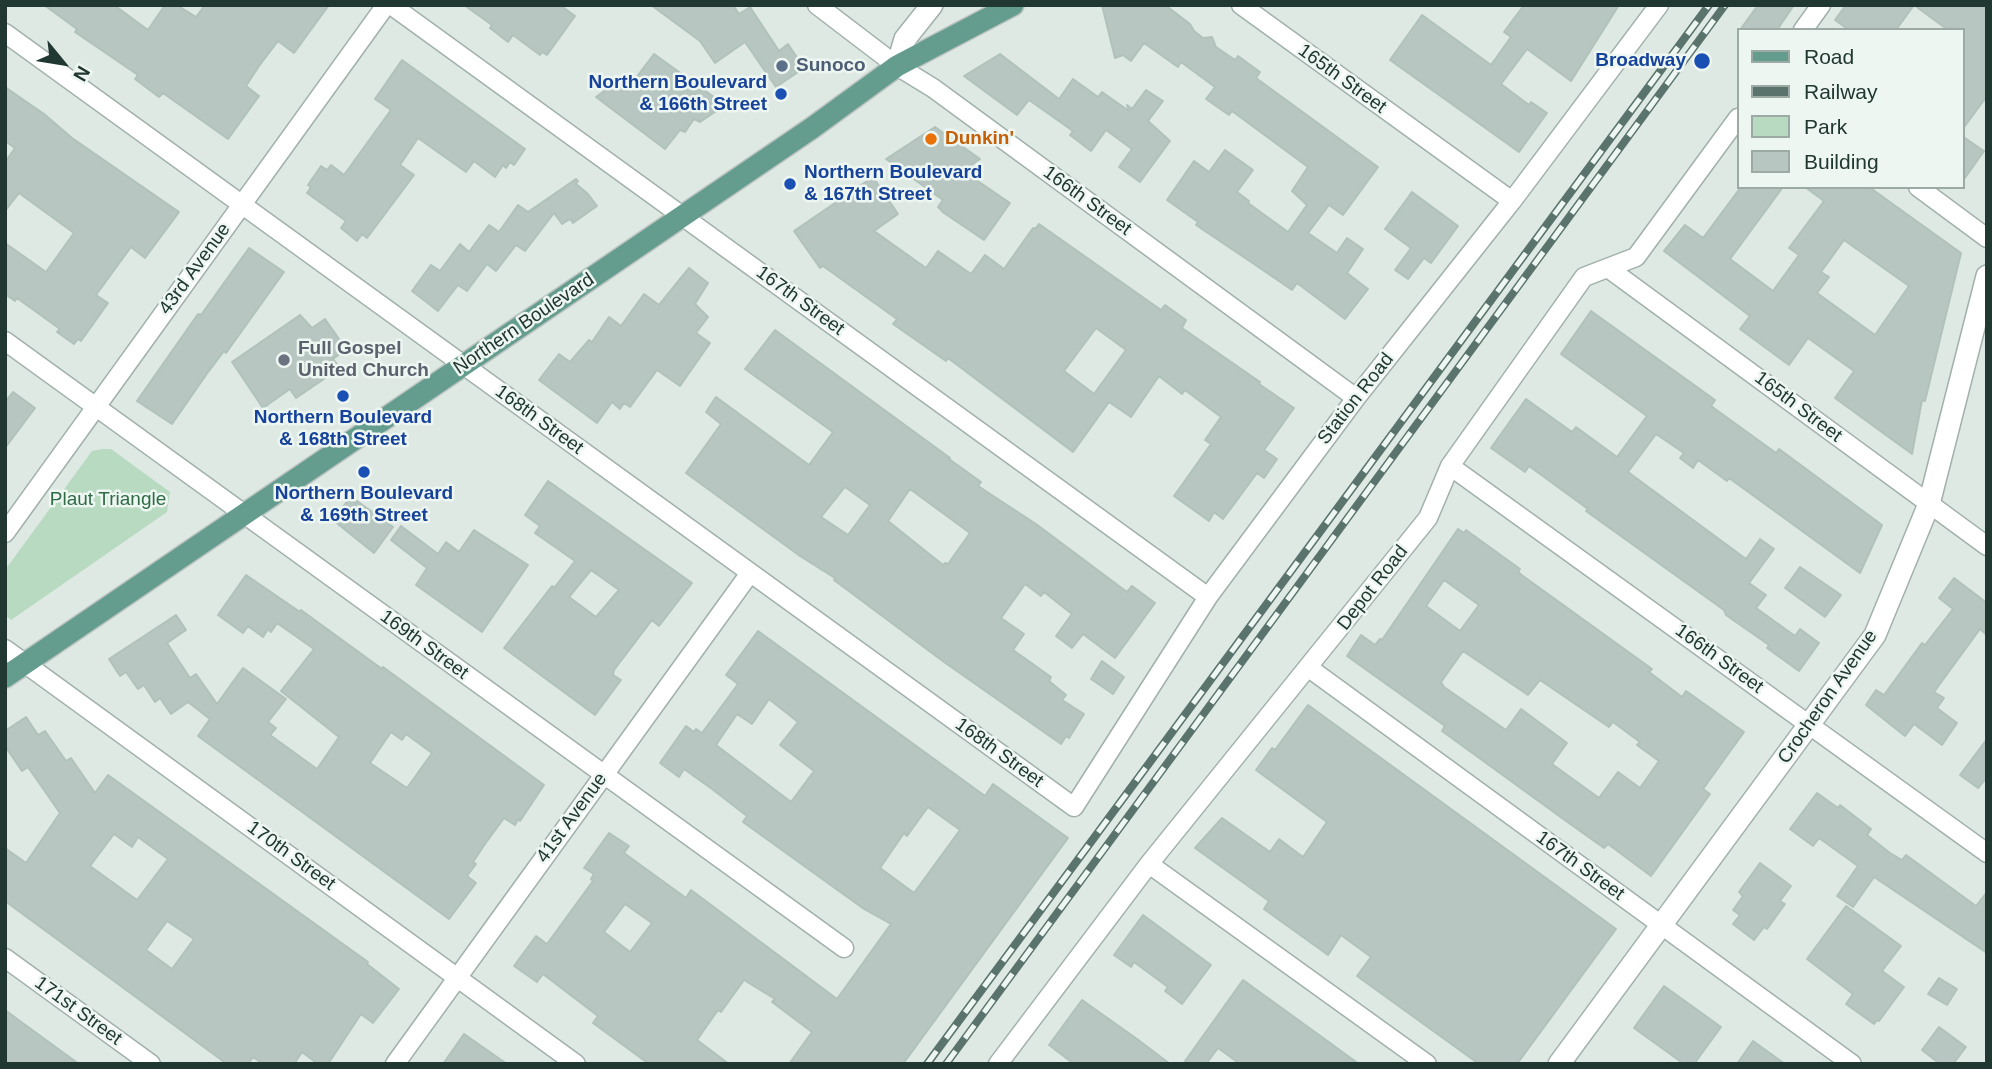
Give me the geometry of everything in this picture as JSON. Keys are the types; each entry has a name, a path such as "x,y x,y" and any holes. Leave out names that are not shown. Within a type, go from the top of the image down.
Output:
{"main road":[{"name":"Northern Boulevard","path":"5,677 812,128 897,66 1013,5"}],"street":[{"name":"43rd Avenue","path":"5,533 389,5"},
{"name":"167th Street","path":"389,5 1208,597"},
{"name":"166th Street","path":"817,5 897,66 933,88 1356,398"},
{"path":"897,66 905,39 932,5"},
{"name":"165th Street","path":"1241,5 1512,201"},
{"name":"Station Road","path":"1074,807 1208,597 1356,398 1512,201 1659,5"},
{"path":"1804,28 1821,5"},
{"name":"168th Street","path":"5,33 1074,807"},
{"name":"Depot Road","path":"1000,1063 1149,864 1428,518 1450,466 1584,278 1636,257 1736,121"},
{"path":"1921,189 1987,238"},
{"name":"165th Street","path":"1608,268 1987,545"},
{"name":"Crocheron Avenue","path":"1559,1064 1875,635 1929,504 1987,276"},
{"name":"169th Street","path":"5,341 844,948"},
{"name":"166th Street","path":"1450,466 1987,853"},
{"name":"41st Avenue","path":"395,1064 750,573"},
{"name":"170th Street","path":"5,649 576,1064"},
{"name":"167th Street","path":"1309,668 1852,1064"},
{"path":"1149,864 1427,1064"},
{"name":"171st Street","path":"5,958 151,1064"}],"green space":[{"name":"Plaut Triangle","path":"111,449 170,492 167,512 11,620 5,615 5,570 92,451"}],"building":[{"path":"44,5 114,5 148,30 165,5 177,5 196,17 205,5 329,5 294,53 278,41 259,66 246,86 259,96 228,139 163,93 159,97 135,79 138,75 75,32 77,29"},
{"path":"464,5 560,5 575,16 547,55 542,52 540,55 513,35 508,42 490,28 492,25"},
{"path":"651,5 733,5 739,14 750,7 779,51 788,44 804,68 776,87 745,42 715,63 700,41"},
{"path":"1102,5 1165,5 1203,38 1212,37 1216,47 1235,60 1238,56 1260,72 1256,78 1378,167 1343,215 1329,205 1308,233 1337,253 1347,238 1363,249 1347,273 1368,289 1345,319 1297,283 1292,290 1196,225 1198,222 1167,200 1194,161 1209,172 1225,150 1253,170 1237,192 1288,232 1307,205 1292,191 1308,167 1232,111 1229,115 1206,99 1215,87 1181,62 1178,67 1144,43 1131,61 1123,55 1115,58"},
{"path":"1524,5 1619,5 1571,81 1527,49 1501,84 1529,105 1531,102 1547,113 1519,152 1390,60 1422,15 1491,65 1511,37 1504,32"},
{"path":"1758,5 1794,5 1778,28 1741,28"},
{"path":"1846,5 1914,5 1897,28 1846,28 1835,20"},
{"path":"1914,5 1987,5 1987,96 1964,127 1964,28 1945,28"},
{"path":"654,54 725,105 700,122 694,119 685,132 680,130 665,149 596,97 615,83 626,91"},
{"path":"1000,54 1059,99 1073,79 1098,97 1102,92 1129,111 1127,105 1132,109 1146,90 1163,101 1148,121 1170,141 1140,182 1119,167 1132,149 1106,130 1091,151 1070,135 1073,131 1029,100 1017,115 964,76"},
{"path":"402,60 525,149 514,165 510,162 506,168 503,165 495,177 474,161 466,172 418,138 400,165 414,175 367,238 362,234 357,241 341,228 346,221 307,193 311,187 308,185 321,166 327,170 331,165 344,175 391,110 375,99"},
{"path":"5,87 44,114 72,138 179,212 145,258 131,247 96,295 108,303 81,341 78,339 74,344 57,332 60,329 17,298 15,301 5,294 5,243 46,272 74,233 19,193 5,211 5,162 15,148 5,141"},
{"path":"935,127 980,159 963,171 1010,203 984,240 944,213 938,207 943,200 886,159"},
{"path":"1964,137 1984,151 1964,179"},
{"path":"873,177 898,214 874,231 926,268 938,251 971,274 985,255 1004,269 1033,228 1039,224 1161,310 1165,305 1186,320 1182,328 1294,408 1264,450 1277,459 1264,478 1257,473 1223,519 1214,512 1209,521 1174,496 1211,444 1205,440 1221,417 1185,390 1182,394 1159,376 1131,417 1109,402 1073,452 948,358 946,361 893,324 897,319 823,266 820,268 794,231","holes":["1096,328 1126,350 1094,394 1064,371"]},
{"path":"576,179 576,184 597,206 573,223 570,219 562,224 554,213 525,251 516,245 496,271 487,264 467,291 458,285 438,311 412,291 431,265 440,271 460,244 469,252 489,225 499,232 518,205 528,212"},
{"path":"1740,189 1782,189 1730,259 1773,291 1799,255 1789,248 1824,201 1808,189 1872,189 1961,253 1925,401 1922,400 1912,454 1835,398 1854,371 1808,338 1789,365 1740,329 1750,316 1664,251 1685,225 1703,238","holes":["1844,240 1909,286 1875,335 1817,293 1829,277 1821,272"]},
{"path":"1412,192 1458,226 1431,263 1424,258 1408,279 1395,270 1411,248 1385,229"},
{"path":"249,248 284,272 172,424 137,401 198,314 201,315"},
{"path":"689,268 708,283 695,304 708,317 696,333 710,343 680,386 657,370 630,407 624,403 620,409 612,402 597,423 539,380 559,354 570,362 589,340 592,342 609,317 621,326 644,294 659,305"},
{"path":"1591,311 1715,400 1711,406 1776,453 1779,449 1882,525 1860,573 1729,478 1727,481 1698,460 1693,468 1680,458 1684,453 1656,434 1628,472 1746,559 1760,539 1774,549 1749,583 1766,595 1756,608 1795,636 1800,629 1819,643 1799,671 1767,648 1769,645 1726,615 1724,610 1586,511 1588,509 1529,466 1525,472 1491,448 1526,399 1572,432 1576,427 1617,457 1647,416 1561,354"},
{"name":"Full Gospel United Church","path":"300,315 312,328 325,319 346,349 333,359 340,368 296,398 290,389 263,408 232,362"},
{"path":"775,330 950,458 981,482 978,486 1036,524 1127,592 1132,586 1155,603 1115,658 1083,634 1072,648 1056,636 1072,614 1044,592 1041,596 1025,584 1001,618 1024,634 1013,650 1051,677 1049,681 1066,695 1062,700 1084,714 1069,738 1066,736 1061,744 944,662 834,580 835,578 800,556 686,473 721,424 706,412 716,397 809,465 833,432 745,369","holes":["845,487 870,505 848,535 821,517","910,489 970,533 948,564 943,565 888,521"]},
{"path":"13,392 35,408 5,448 5,402"},
{"path":"548,481 692,583 659,626 652,620 614,670 613,675 621,680 595,715 504,648 575,561 535,533 540,526 525,515","holes":["591,570 619,590 596,617 569,597"]},
{"path":"349,499 355,503 357,501 393,527 374,553 333,520"},
{"path":"401,526 438,554 446,542 459,552 474,530 528,565 482,632 416,585 427,568 391,540"},
{"path":"1458,529 1464,533 1466,530 1520,569 1518,572 1523,576 1652,669 1649,672 1682,697 1686,691 1744,732 1703,789 1710,794 1651,876 1608,844 1604,848 1566,821 1442,731 1445,726 1347,656 1361,635 1375,645 1382,640","holes":["1444,580 1479,605 1460,631 1426,606","1463,651 1528,695 1540,680 1609,727 1613,722 1640,742 1637,745 1659,761 1640,788 1618,772 1599,798 1552,764 1567,743 1521,709 1506,730 1444,687 1441,682"]},
{"path":"1800,567 1841,595 1825,617 1785,588"},
{"path":"246,575 300,612 301,610 382,669 383,667 544,785 520,821 518,819 515,825 504,818 485,844 467,876 476,883 449,919 198,736 210,719 188,702 171,714 160,698 155,702 144,685 138,689 126,672 120,676 109,659 176,615 186,630 167,643 190,678 196,674 217,704 243,668 286,699 268,722 276,728 270,735 317,769 339,737 281,691 314,649 277,623 271,632 268,629 263,637 248,626 243,633 218,615","holes":["391,732 402,740 406,734 432,753 407,788 370,763"]},
{"path":"1954,578 1987,603 1987,635 1980,629 1934,692 1944,698 1937,708 1957,723 1942,745 1914,724 1905,736 1866,705 1876,690 1884,695 1922,643 1925,645 1953,609 1939,598"},
{"path":"758,631 985,796 993,784 1068,838 903,1064 789,1064 812,1032 772,1002 775,999 744,980 697,1040 729,1064 649,1064 593,1023 598,1016 543,974 537,982 514,966 536,936 547,944 593,881 591,879 594,874 584,868 609,833 629,846 624,853 686,898 691,890 837,999 891,924 864,909 743,822 747,816 684,769 679,777 660,763 686,726 694,732 696,729 702,733 738,684 726,675","holes":["769,699 798,722 780,745 814,771 791,802 716,745 737,714 752,724","928,807 960,830 914,893 880,868 904,833 907,836","625,904 652,923 630,952 604,932"]},
{"path":"1102,661 1124,677 1113,694 1091,679"},
{"path":"1308,705 1616,929 1517,1064 1479,1064 1357,976 1371,957 1341,935 1328,955 1264,909 1269,901 1195,848 1222,818 1270,852 1279,839 1303,857 1327,822 1256,770 1272,748 1275,750"},
{"path":"26,717 38,735 45,731 66,761 71,758 95,793 108,775 368,962 367,964 399,989 373,1023 361,1014 328,1064 318,1064 302,1052 294,1064 263,1064 253,1057 248,1064 227,1064 5,901 5,848 26,863 60,813 28,767 22,771 5,746 5,731","holes":["114,834 132,847 138,837 168,859 137,900 90,866","167,921 194,939 172,969 146,950"]},
{"path":"1987,739 1987,777 1978,788 1960,775"},
{"path":"1817,793 1838,808 1840,805 1871,829 1867,835 1890,853 1902,860 1906,855 1976,906 1987,892 1987,953 1874,877 1853,907 1837,896 1858,866 1819,838 1813,846 1790,829"},
{"path":"1760,863 1791,886 1780,901 1785,904 1767,929 1764,927 1754,940 1733,924 1740,915 1733,910 1743,896 1739,892"},
{"path":"1846,906 1901,946 1882,971 1904,987 1874,1024 1846,1004 1853,994 1807,959"},
{"path":"1143,915 1211,965 1182,1004 1165,991 1168,987 1134,962 1131,967 1114,955"},
{"path":"1939,978 1957,989 1947,1005 1928,994"},
{"path":"1243,980 1359,1064 1240,1064 1218,1048 1206,1064 1183,1064"},
{"path":"1664,986 1721,1027 1694,1064 1684,1064 1634,1028"},
{"path":"1082,1000 1170,1064 1074,1064 1049,1045"},
{"path":"5,1010 24,1024 79,1064 5,1064"},
{"path":"1939,1027 1966,1047 1953,1064 1940,1064 1922,1050"},
{"path":"464,1034 507,1064 443,1064"},
{"path":"1753,1041 1785,1064 1737,1064"}],"railway":[{"path":"927,1064 1709,5"},
{"path":"946,1064 1725,5"}],"place":[{"name":"Broadway","path":"1702,61"},
{"name":"Sunoco","path":"782,66"},
{"name":"Northern Boulevard & 166th Street","path":"781,94"},
{"name":"Dunkin'","path":"931,139"},
{"name":"Northern Boulevard & 167th Street","path":"790,184"},
{"name":"Full Gospel United Church","path":"284,360"},
{"name":"Northern Boulevard & 168th Street","path":"343,396"},
{"name":"Northern Boulevard & 169th Street","path":"364,472"}]}
